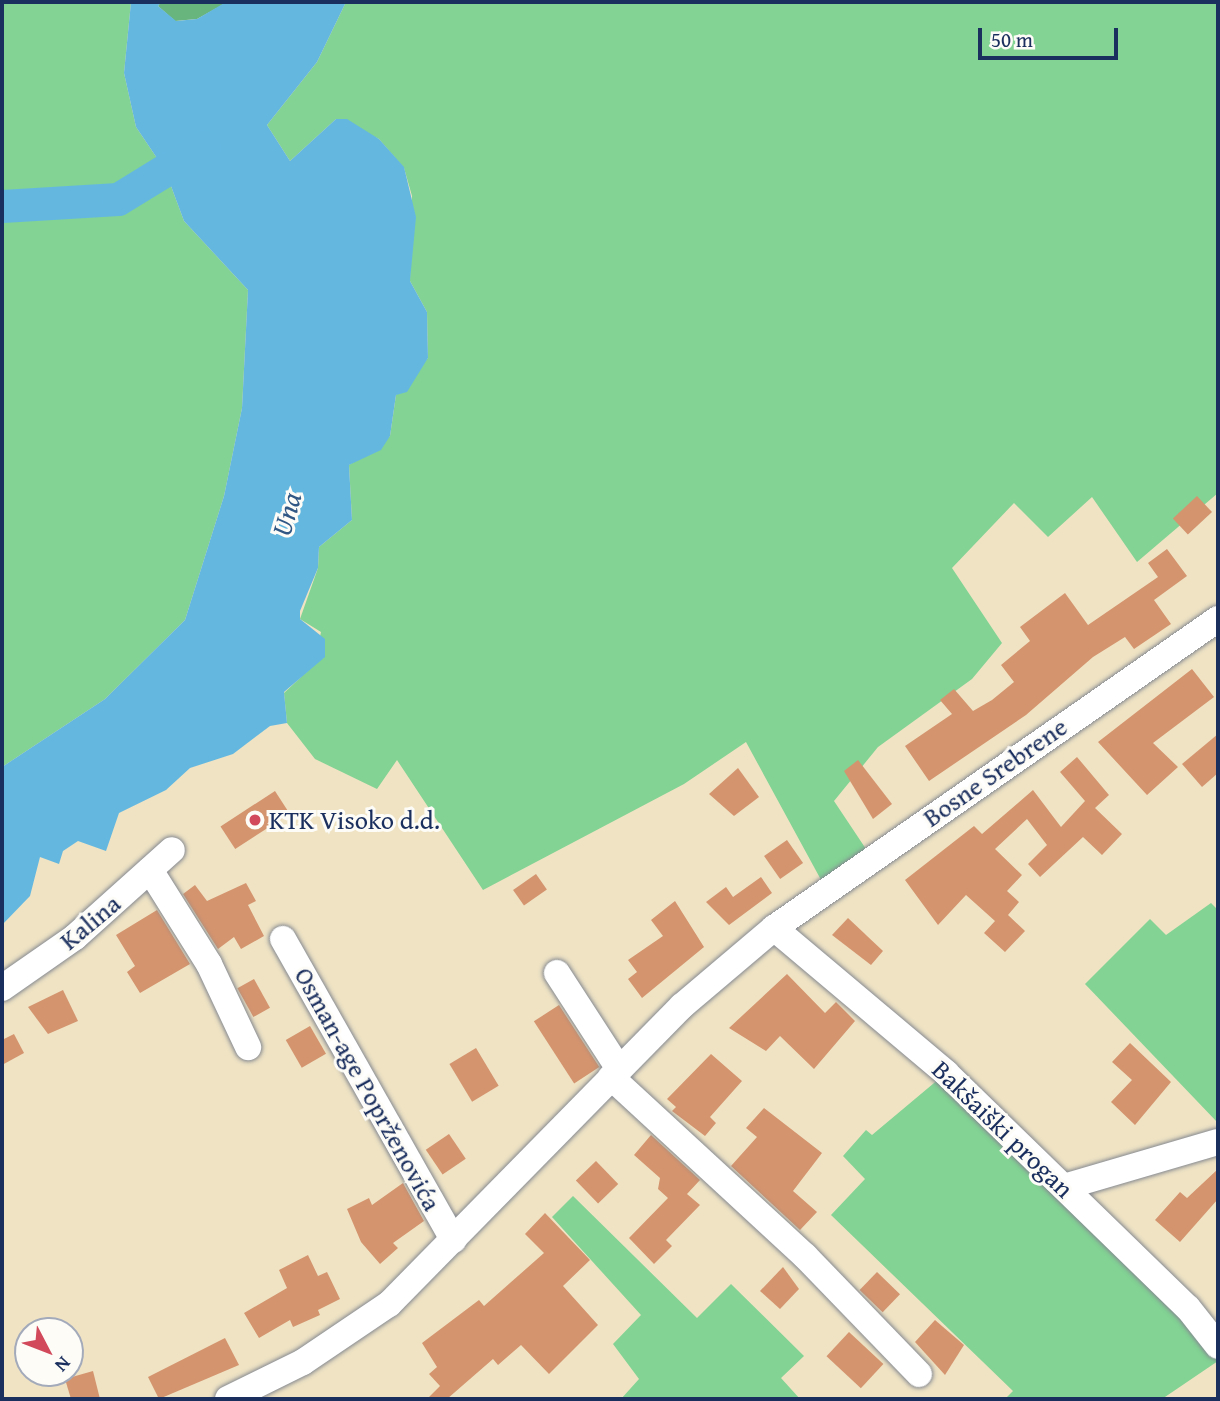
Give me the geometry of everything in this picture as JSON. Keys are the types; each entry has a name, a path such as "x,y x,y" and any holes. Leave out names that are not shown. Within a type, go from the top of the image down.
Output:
{"street":[{"name":"Bosne Srebrene","path":"229,1399 345,1337 389,1304 615,1073 774,928 1218,620"},
{"name":"Kalina","path":"2,988 75,937 172,850"},
{"path":"150,870 209,964 248,1047"},
{"name":"Bakšaiški progan","path":"774,928 876,1009 1064,1187 1218,1346"},
{"name":"Osman-age Poprženovića","path":"283,939 453,1240"},
{"path":"557,973 615,1073 805,1256 919,1374"},
{"path":"1064,1187 1218,1142"}],"green space":[{"path":"2,2 131,2 124,73 136,127 165,170 184,221 248,290 242,408 224,496 185,620 105,699 2,767"},
{"path":"161,2 226,3 197,19 175,21 158,6"},
{"path":"346,2 1218,2 1218,493 1137,562 1092,497 1048,537 1014,503 952,568 1002,643 972,679 878,747 834,801 872,858 826,889 746,742 684,784 483,890 397,760 377,789 315,759 287,723 284,693 314,665 321,632 300,619 318,568 319,547 352,520 349,465 390,436 396,395 428,358 427,312 410,281 412,196 404,168 379,139 336,119 290,161 267,125 317,62"},
{"path":"1211,903 1218,910 1218,1123 1085,984 1150,919 1166,935"},
{"path":"946,1073 1218,1346 1218,1361 1162,1399 1005,1399 1013,1391 831,1215 865,1179 843,1156 866,1130 872,1135"},
{"path":"573,1196 697,1318 731,1284 804,1356 781,1378 800,1399 621,1399 639,1379 613,1344 641,1315 552,1217"}],"water":[{"path":"131,2 161,2 158,6 176,21 197,19 226,2 346,2 317,62 267,125 290,161 336,119 347,119 379,139 404,167 416,217 410,281 427,312 428,358 407,392 396,395 390,436 381,450 349,465 352,520 319,547 318,568 300,611 300,619 325,639 325,657 284,692 287,723 270,726 233,754 190,768 166,790 119,813 106,851 78,841 63,851 59,864 40,857 30,896 2,925 2,767 105,699 185,620 224,496 242,408 248,290 184,221 165,170 136,127 124,73"}],"building":[{"path":"1197,496 1212,512 1188,535 1173,519"},
{"path":"1167,549 1187,576 1154,600 1171,624 1134,649 1125,637 1093,657 1026,715 929,781 905,746 952,714 940,700 954,689 973,711 992,700 1014,682 1001,665 1030,641 1020,627 1065,593 1088,625 1158,577 1148,563"},
{"path":"1192,669 1214,697 1153,743 1178,767 1147,795 1098,742"},
{"path":"1218,734 1218,773 1202,787 1182,764"},
{"path":"1077,757 1109,795 1095,808 1122,834 1102,855 1083,837 1040,877 1028,864 1047,845 1027,819 995,849 1022,875 1007,891 1019,902 1008,915 1025,931 1005,952 984,933 995,921 966,895 938,925 905,880 974,826 982,834 1033,790 1061,827 1085,801 1060,772"},
{"path":"858,760 892,804 873,819 844,771"},
{"path":"738,768 759,797 734,816 709,794"},
{"name":"KTK Visoko d.d.","path":"275,791 290,814 235,849 220,826"},
{"path":"787,840 803,863 780,879 764,856"},
{"path":"536,874 547,890 524,906 513,890"},
{"path":"761,877 772,893 729,925 706,902 726,887 733,897"},
{"path":"246,883 256,901 248,905 264,936 241,949 234,937 218,949 183,894 195,885 207,901"},
{"path":"675,901 704,947 642,998 628,979 637,972 628,960 663,936 651,920"},
{"path":"157,910 190,964 140,993 127,972 135,966 116,935"},
{"path":"848,918 883,951 871,965 832,935"},
{"path":"787,974 825,1013 836,1002 855,1021 814,1069 780,1036 766,1051 729,1028"},
{"path":"254,979 270,1008 253,1017 237,988"},
{"path":"63,990 78,1021 48,1034 28,1007"},
{"path":"559,1005 599,1067 574,1083 534,1021"},
{"path":"310,1026 326,1054 302,1068 286,1040"},
{"path":"14,1034 24,1053 2,1065 2,1040"},
{"path":"1130,1043 1171,1082 1135,1125 1111,1102 1132,1080 1112,1062"},
{"path":"476,1048 499,1086 472,1102 449,1064"},
{"path":"711,1054 742,1081 710,1117 716,1123 705,1136 672,1111 676,1107 667,1099"},
{"path":"764,1108 822,1153 793,1191 817,1212 800,1230 731,1166 757,1137 746,1128"},
{"path":"449,1134 466,1159 443,1175 426,1150"},
{"path":"651,1135 700,1180 687,1194 700,1205 666,1240 672,1246 654,1264 629,1238 668,1198 658,1189 660,1178 634,1155"},
{"path":"596,1161 618,1184 598,1203 576,1180"},
{"path":"1218,1169 1218,1199 1180,1242 1155,1220 1180,1192 1187,1198"},
{"path":"403,1183 424,1221 393,1243 398,1248 380,1264 361,1242 347,1209 369,1198 372,1205"},
{"path":"545,1213 590,1260 563,1286 598,1325 549,1374 521,1345 498,1365 493,1359 447,1399 427,1399 440,1386 429,1374 437,1367 422,1343 479,1300 484,1306 544,1253 525,1234"},
{"path":"308,1255 318,1276 327,1272 340,1299 318,1310 320,1315 293,1327 290,1320 259,1338 244,1313 287,1288 279,1270"},
{"path":"783,1267 799,1289 780,1309 760,1291"},
{"path":"877,1272 900,1294 883,1312 860,1290"},
{"path":"935,1320 964,1345 945,1375 915,1342"},
{"path":"849,1332 883,1364 861,1388 826,1356"},
{"path":"225,1338 239,1365 159,1399 148,1377"},
{"path":"93,1371 100,1399 71,1399 67,1387 84,1387 84,1374"}],"waterway":[{"name":"Una","path":"2,206 118,199 204,146"}],"place":[{"name":"KTK Visoko d.d.","path":"255,820"}]}
